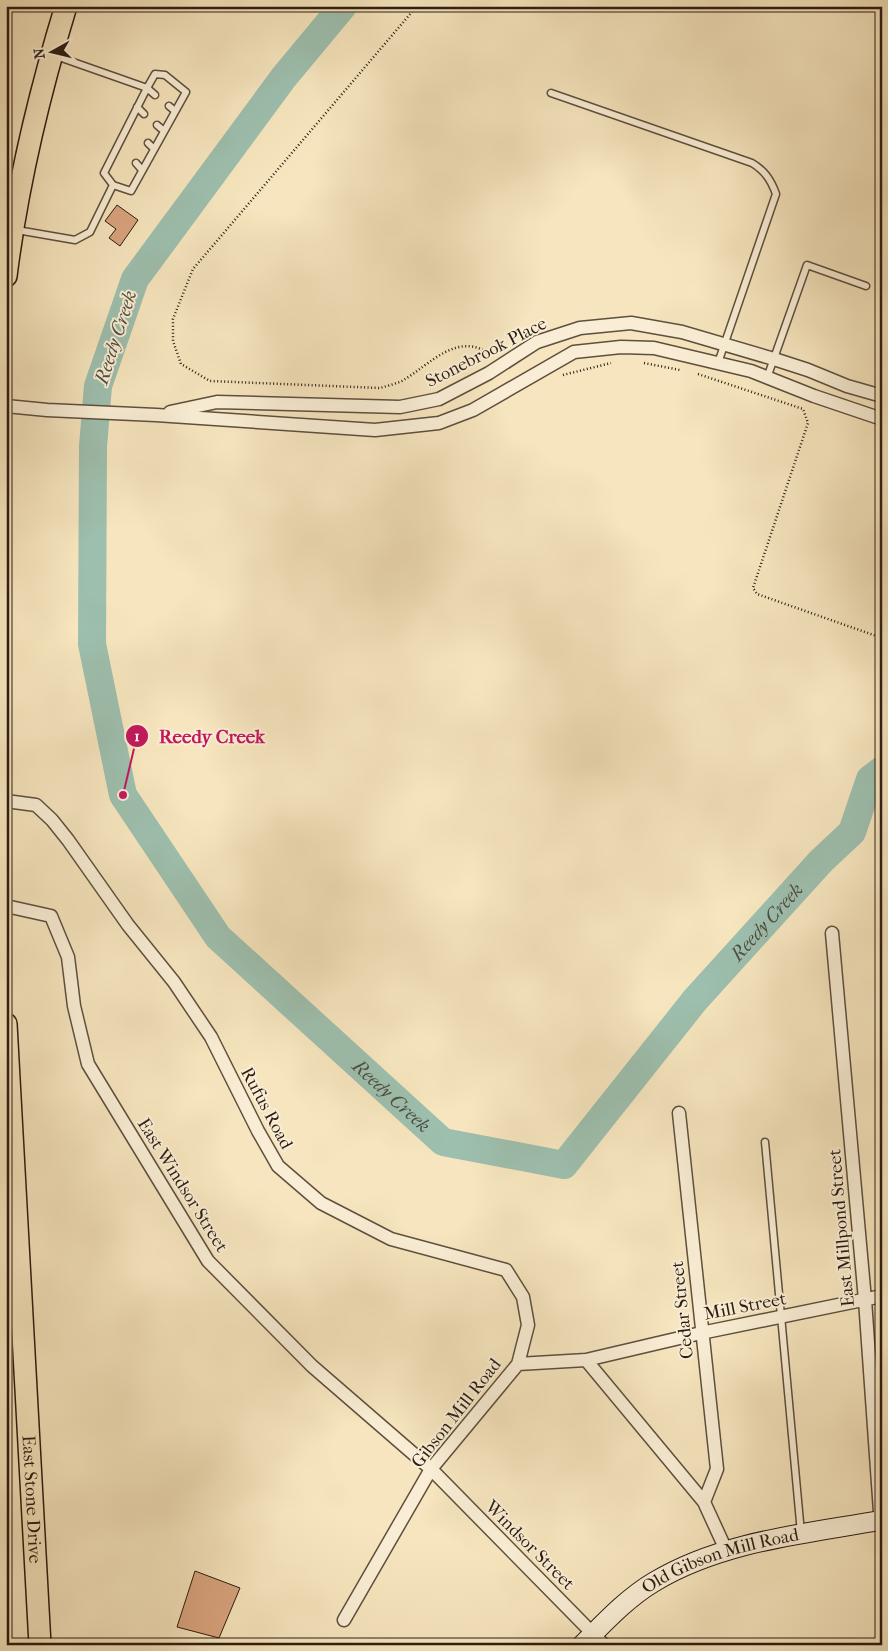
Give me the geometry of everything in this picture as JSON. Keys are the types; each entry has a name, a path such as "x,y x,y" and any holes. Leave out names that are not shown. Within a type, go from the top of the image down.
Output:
{"highway":[{"path":"6,276 38,110 66,6"},
{"name":"East Stone Drive","path":"6,1024 7,1073 40,1645"}],"main road":[{"name":"Old Gibson Mill Road","path":"593,1641 622,1606 653,1582 688,1563 726,1550 801,1534 881,1523"}],"street":[{"name":"Stonebrook Place","path":"156,415 217,402 400,407 439,399 489,372 537,342 580,328 631,323 682,332 774,359 847,386 882,396"},
{"name":"Stonebrook Place","path":"6,406 375,430 439,423 472,410 574,352 621,347 654,348 751,371 814,396 882,419"},
{"name":"Rufus Road","path":"6,801 36,805 52,820 128,925 174,982 211,1037 258,1131 278,1166 321,1203 391,1239 506,1270 523,1297 528,1325 518,1364"},
{"name":"East Windsor Street","path":"6,906 51,916 68,957 74,1006 88,1064 208,1261 312,1366 431,1469"},
{"name":"East Millpond Street","path":"832,933 865,1300 881,1523"},
{"name":"Cedar Street","path":"679,1113 717,1469 704,1502"},
{"name":"Mill Street","path":"586,1360 701,1333 882,1296"},
{"name":"Gibson Mill Road","path":"344,1620 431,1469 518,1364 586,1360"},
{"path":"586,1360 704,1502 726,1550"},
{"name":"Windsor Street","path":"431,1469 593,1641"}],"lane":[{"path":"52,55 147,88 155,94"},
{"path":"155,74 165,75 186,92 131,191 113,184 104,173 147,88 155,74"},
{"path":"551,92 752,163 762,169 772,182 776,194 718,363"},
{"path":"169,106 175,111"},
{"path":"137,107 144,114"},
{"path":"128,125 134,131"},
{"path":"157,125 164,131"},
{"path":"148,143 154,149"},
{"path":"117,145 123,151"},
{"path":"136,164 142,170"},
{"path":"14,229 74,240 90,232 113,184"},
{"path":"768,378 807,265 866,286"},
{"path":"765,1142 801,1534"}],"building":[{"path":"117,205 138,220 120,246 109,238 116,229 105,221"},
{"path":"195,1571 240,1588 219,1638 177,1627"}],"waterway":[{"name":"Reedy Creek","path":"343,6 284,77 135,279 98,386 93,446 92,644 123,795 218,937 443,1142 564,1165 695,1000 821,861 852,832 870,779 882,770"}],"place":[{"name":"Reedy Creek","path":"123,795"}]}
